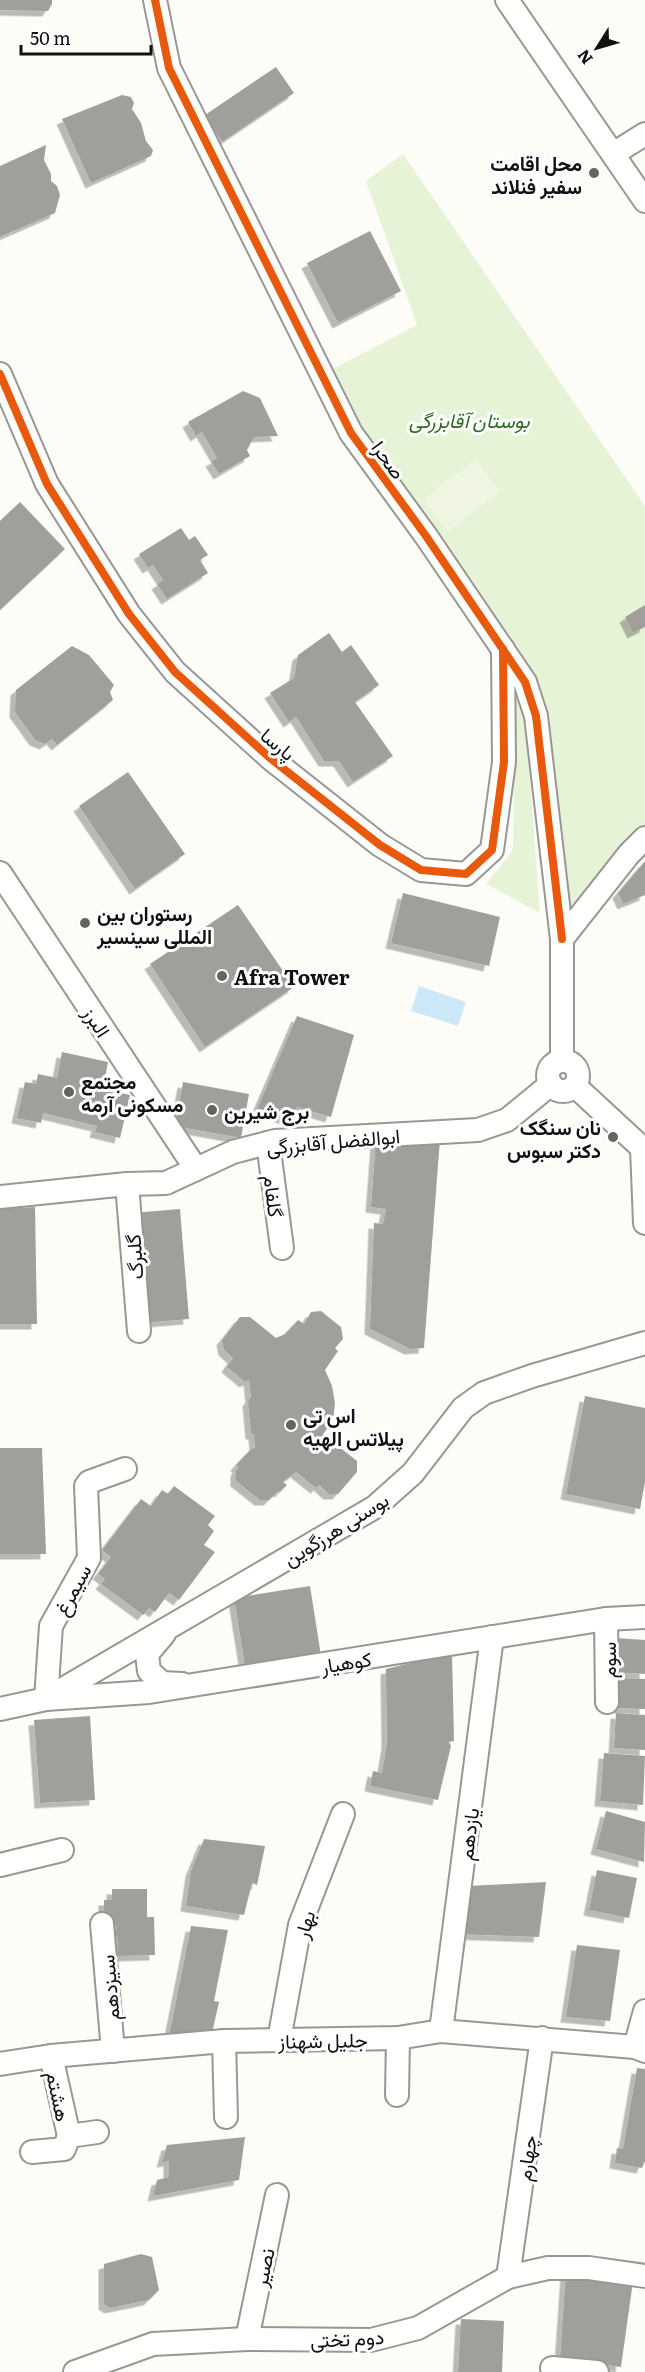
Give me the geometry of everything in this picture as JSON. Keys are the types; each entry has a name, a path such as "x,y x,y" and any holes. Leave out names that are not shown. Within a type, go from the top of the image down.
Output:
{"street":[{"name":"صحرا","path":"155,0 169,68 351,433 426,536 525,682 536,716 562,939"},
{"path":"507,0 645,201"},
{"path":"613,154 645,134"},
{"name":"پارسا","path":"0,374 47,484 129,614 175,672 270,758 380,845 421,870 466,873 492,850 504,762 503,649"},
{"path":"562,1060 562,939 629,854 645,838"},
{"name":"البرز","path":"0,873 196,1169"},
{"path":"562,1060 568,1061 577,1068 579,1074 575,1086 565,1091 560,1091 550,1084 548,1072 551,1066 562,1060"},
{"name":"ابوالفضل آقابزرگی","path":"0,1197 127,1184 166,1183 232,1152 268,1143 478,1130 507,1120 550,1084"},
{"path":"575,1086 643,1147 645,1223"},
{"name":"گلفام","path":"268,1143 282,1248"},
{"name":"گلبرگ","path":"127,1184 139,1331"},
{"name":"بوسنی هرزگوین","path":"46,1699 375,1507 413,1473 463,1408 484,1393 532,1376 645,1343"},
{"name":"سیمرغ","path":"46,1699 51,1626 89,1558 86,1486 89,1482 125,1470"},
{"name":"کوهیار","path":"46,1699 149,1692 606,1619 645,1617"},
{"name":"سوم","path":"606,1619 607,1702"},
{"path":"171,1626 147,1654 149,1671 162,1683 191,1685"},
{"name":"یازدهم","path":"441,2031 492,1637"},
{"path":"0,1709 46,1699"},
{"name":"بهار","path":"279,2040 300,1925 343,1814"},
{"path":"0,1865 62,1850"},
{"name":"سیزدهم","path":"102,1924 113,2051"},
{"path":"640,2049 645,2011"},
{"name":"جلیل شهناز","path":"0,2064 51,2056 224,2041 398,2038 441,2031 542,2038 640,2049"},
{"path":"397,2095 398,2038"},
{"name":"چهارم","path":"508,2277 542,2038"},
{"path":"224,2041 226,2117"},
{"name":"هشتم","path":"51,2056 69,2136"},
{"path":"32,2152 64,2148 69,2136 97,2132"},
{"name":"نصیر","path":"247,2339 277,2195"},
{"name":"دوم تختی","path":"78,2371 153,2343 247,2339 370,2340 399,2334 418,2328 508,2277 548,2268 590,2268 645,2276"},
{"path":"552,2368 597,2372"}],"green space":[{"name":"بوستان آقابزرگی","path":"403,154 645,506 645,828 569,919 540,690 359,427 331,370 417,325 366,181"},
{"path":"476,459 500,492 447,531 423,499"},
{"path":"515,691 524,700 540,913 486,884 513,850"}],"water":[{"path":"419,986 466,1002 458,1026 411,1011"}],"building":[{"path":"0,0 52,0 52,4 48,11 0,10"},
{"path":"276,67 294,93 222,142 205,115"},
{"path":"122,95 131,97 134,103 132,109 141,123 146,141 153,150 151,156 91,183 62,119"},
{"path":"46,145 44,160 51,174 51,181 57,186 60,195 55,213 0,237 0,166"},
{"path":"370,231 401,291 338,323 307,263"},
{"path":"243,391 260,398 278,436 254,437 247,450 250,456 219,474 211,461 217,458 202,432 196,436 188,422"},
{"path":"20,502 65,549 0,610 0,521"},
{"path":"181,528 189,540 195,536 208,555 200,560 208,573 167,599 157,584 163,580 153,565 148,568 139,554"},
{"path":"645,605 645,627 633,633 625,617"},
{"path":"329,633 342,652 351,645 379,685 355,702 393,756 353,782 339,761 324,761 296,717 289,722 270,693 294,678 298,655"},
{"path":"72,646 89,655 114,685 110,692 113,700 57,745 52,739 45,744 35,740 15,712 16,690"},
{"path":"128,772 185,854 135,889 79,806"},
{"path":"645,861 645,895 623,904 618,893"},
{"path":"403,893 500,917 489,966 391,943"},
{"name":"Afra Tower","path":"238,905 294,987 205,1047 150,964"},
{"path":"297,1016 354,1035 331,1117 297,1107 293,1121 257,1109"},
{"name":"مجتمع مسکونی آرمه","path":"62,1052 108,1062 103,1089 130,1095 120,1138 95,1132 97,1126 43,1113 41,1123 17,1118 25,1082 36,1084 38,1074 57,1078"},
{"name":"برج شیرین","path":"183,1082 249,1094 241,1138 175,1126"},
{"path":"440,1139 424,1348 410,1349 370,1329 374,1223 383,1224 386,1209 371,1207 376,1141"},
{"path":"35,1207 37,1324 0,1324 0,1209"},
{"path":"180,1209 189,1319 142,1323 133,1213"},
{"path":"321,1311 341,1327 343,1339 335,1348 338,1351 325,1370 332,1386 335,1403 333,1421 323,1434 357,1461 357,1472 338,1494 329,1494 319,1485 316,1488 296,1472 283,1482 287,1485 280,1492 278,1491 269,1500 260,1500 236,1481 238,1468 236,1465 251,1449 255,1448 254,1434 251,1434 248,1401 251,1397 249,1380 245,1382 227,1367 233,1358 224,1350 222,1340 240,1317 250,1317 276,1338 285,1334 298,1320 304,1324 311,1312"},
{"path":"585,1396 645,1408 645,1482 640,1509 566,1494"},
{"path":"0,1448 42,1448 46,1554 0,1554"},
{"path":"174,1486 215,1516 208,1525 214,1531 204,1545 215,1552 179,1600 169,1593 155,1612 149,1608 143,1615 101,1584 105,1579 98,1574 111,1557 102,1550 141,1499 151,1506 162,1490 168,1494"},
{"path":"310,1586 321,1656 245,1666 234,1598"},
{"path":"617,1638 645,1640 645,1674 615,1672"},
{"path":"452,1653 454,1741 449,1742 451,1746 438,1800 370,1786 373,1771 382,1773 387,1743 386,1669"},
{"path":"619,1678 645,1679 645,1709 618,1708"},
{"path":"616,1713 645,1715 645,1750 614,1748"},
{"path":"90,1716 95,1800 40,1803 34,1720"},
{"path":"604,1753 645,1756 643,1805 600,1801"},
{"path":"606,1811 645,1822 644,1862 596,1849"},
{"path":"204,1839 265,1846 257,1885 252,1883 244,1915 186,1906 191,1871"},
{"path":"597,1870 637,1878 629,1918 589,1910"},
{"path":"546,1882 539,1937 457,1934 468,1886"},
{"path":"112,1889 147,1889 147,1917 154,1917 155,1955 118,1956 118,1937 110,1935 111,1930 117,1929 113,1920 104,1920 104,1900 112,1900"},
{"path":"191,1926 228,1930 214,2001 219,2002 212,2033 169,2036"},
{"path":"577,1945 620,1950 610,2021 566,2017"},
{"path":"637,2068 645,2069 645,2161 642,2168 615,2163 617,2148 623,2149"},
{"path":"245,2137 239,2180 153,2196 157,2180 169,2177 169,2161 162,2162 167,2145"},
{"path":"141,2254 152,2257 159,2290 149,2300 110,2308 104,2304 104,2264"},
{"path":"566,2271 633,2281 621,2367 560,2358"},
{"path":"461,2319 504,2321 502,2372 458,2372"}],"cycle path":[{"path":"155,0 169,68 351,433 426,536 525,682 536,716 562,939"},
{"path":"0,374 47,484 129,614 175,672 270,758 380,845 421,870 466,874 492,850 504,762 503,649"}],"place":[{"name":"محل اقامت سفیر فنلاند","path":"594,173"},
{"name":"رستوران بین المللی سینسیر","path":"85,923"},
{"name":"Afra Tower","path":"222,976"},
{"name":"مجتمع مسکونی آرمه","path":"69,1092"},
{"name":"برج شیرین","path":"212,1110"},
{"name":"نان سنگک دکتر سبوس","path":"613,1137"},
{"name":"اس تی پیلاتس الهیه","path":"291,1425"}]}
